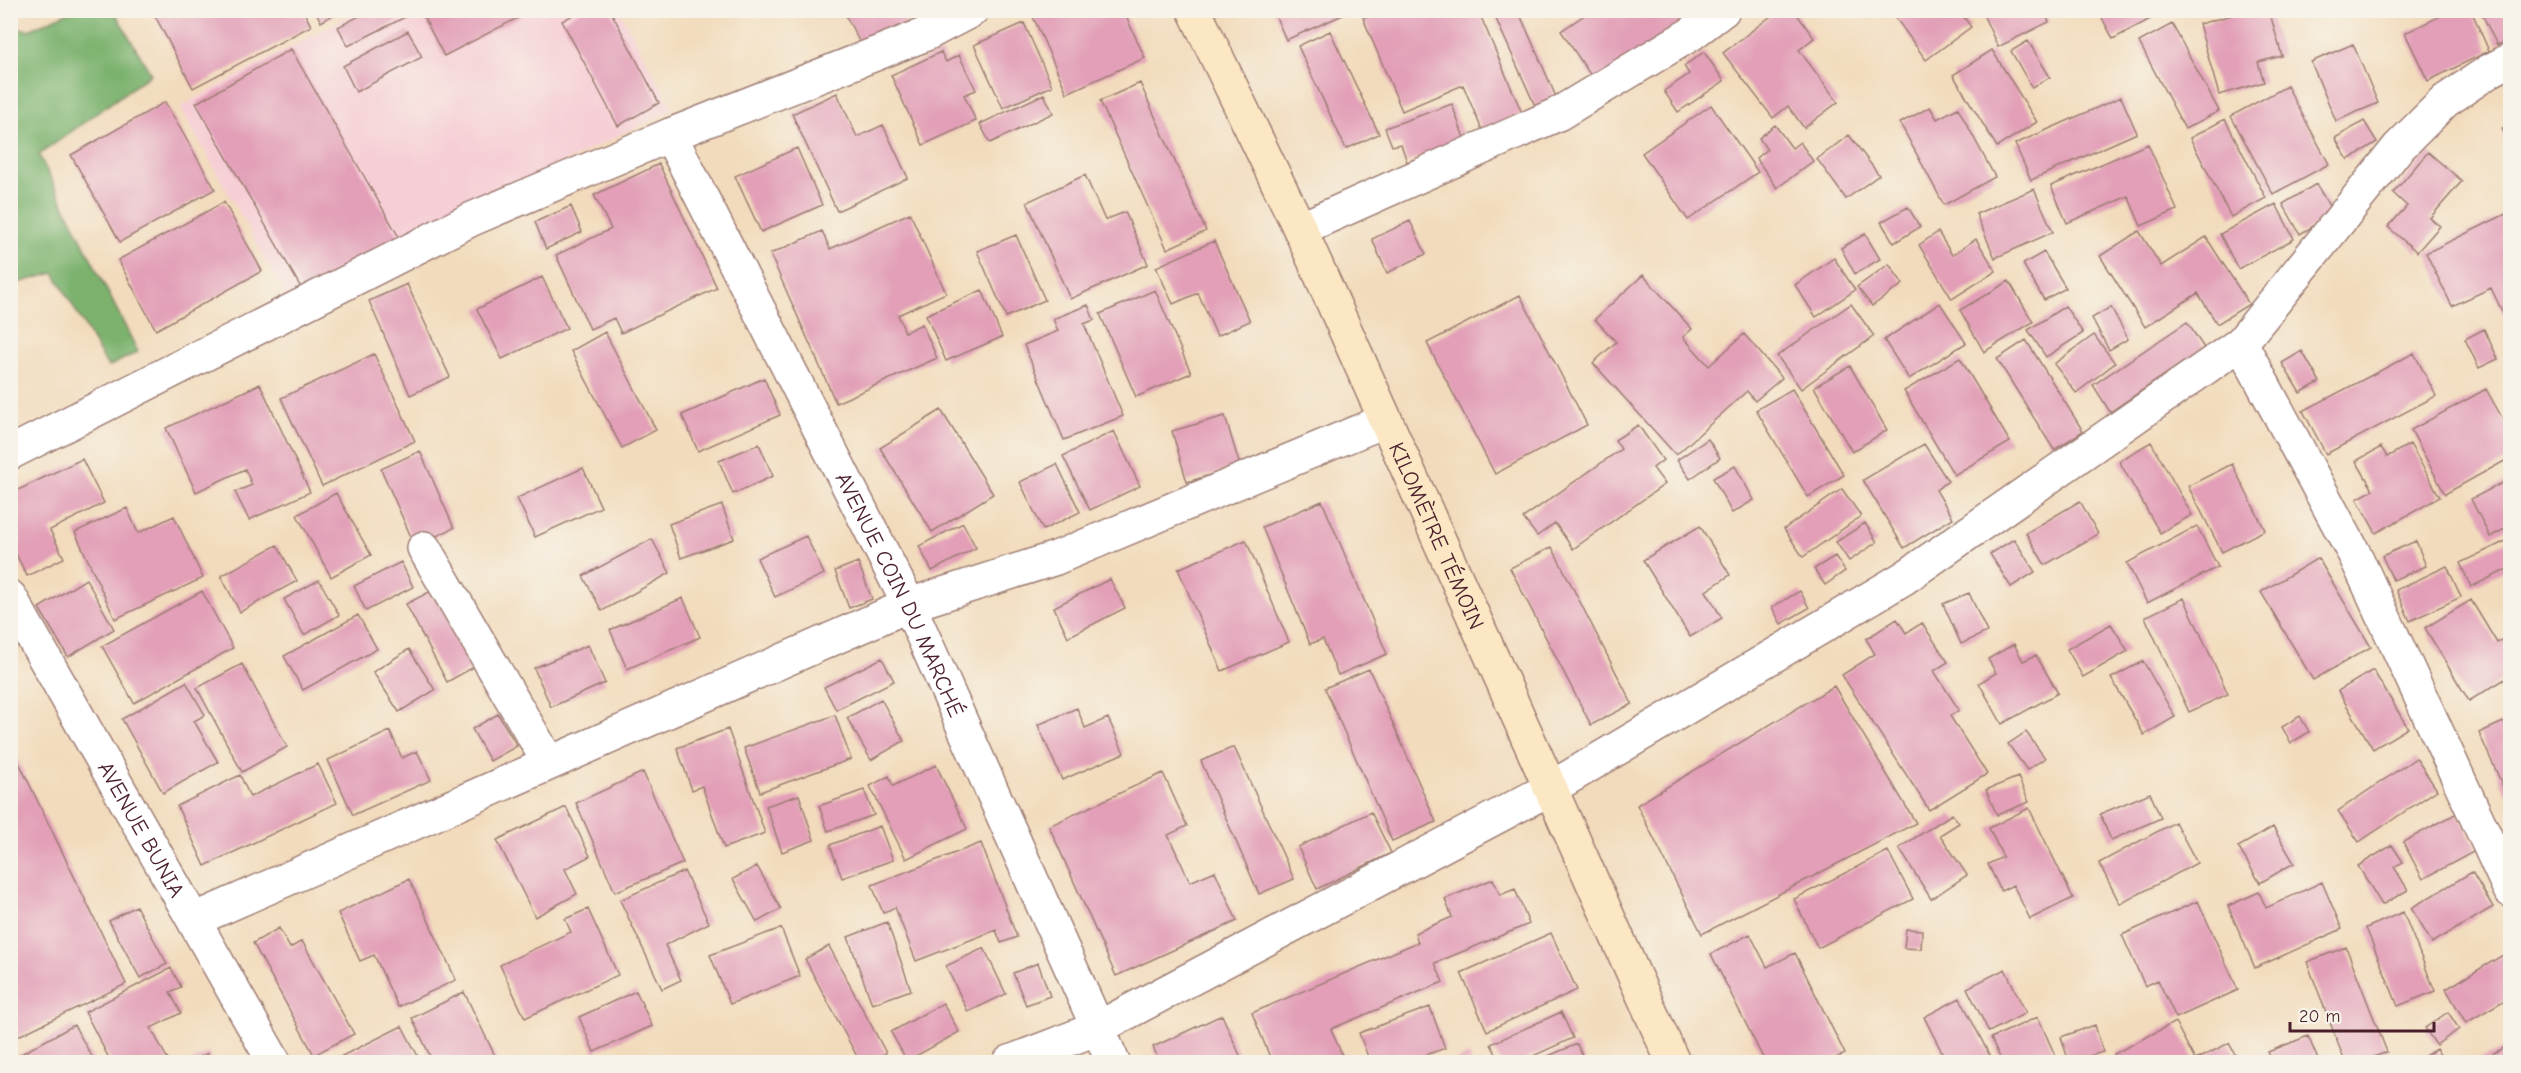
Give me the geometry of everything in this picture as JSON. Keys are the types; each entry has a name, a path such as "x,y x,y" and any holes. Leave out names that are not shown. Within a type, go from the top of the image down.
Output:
{"main road":[{"name":"KILOMÈTRE TÉMOIN","path":"1194,10 1300,229 1384,421 1674,1062"}],"street":[{"path":"10,453 472,219 670,135 926,34 972,10"},
{"path":"1300,229 1558,114 1691,34 1723,10"},
{"path":"1010,1062 1098,1028 1551,788 1904,578 2241,343 2398,148 2445,101 2491,69 2511,60"},
{"name":"AVENUE COIN DU MARCHÉ","path":"670,135 909,605 1113,1062"},
{"path":"2241,343 2356,557 2511,890"},
{"path":"194,920 909,605 1056,558 1384,421"},
{"path":"424,548 549,763"},
{"name":"AVENUE BUNIA","path":"10,597 274,1062"}],"shaded area":[{"path":"619,10 673,109 287,298 180,107 358,11"}],"green space":[{"path":"71,11 114,11 151,74 39,155 138,352 108,367 54,273 11,285 11,27 29,30"}],"building":[{"path":"152,10 303,10 311,26 193,88"},
{"path":"315,10 342,10 321,22"},
{"path":"371,10 419,10 348,46 338,27"},
{"path":"420,10 533,10 444,56"},
{"path":"582,10 610,10 659,103 618,126 562,21"},
{"path":"843,10 925,10 927,13 862,47"},
{"path":"1030,10 1123,10 1145,58 1067,93"},
{"path":"1273,10 1354,10 1286,40"},
{"path":"1380,10 1453,10 1455,17 1470,10 1478,10 1522,113 1482,130 1463,85 1402,111 1363,18"},
{"path":"1492,10 1518,10 1557,99 1536,108"},
{"path":"1592,10 1704,10 1595,82 1561,31"},
{"path":"1779,10 1794,10 1814,38 1799,50 1838,102 1804,128 1788,106 1773,118 1723,53"},
{"path":"1890,10 1959,10 1971,27 1926,60"},
{"path":"1981,10 2044,10 2049,22 1998,47"},
{"path":"2098,10 2167,10 2113,39"},
{"path":"2250,10 2269,10 2282,56 2258,62 2264,82 2219,95 2199,24"},
{"path":"2453,10 2471,10 2489,51 2428,81 2405,33"},
{"path":"2480,10 2510,10 2510,39 2497,45"},
{"path":"1024,23 1052,86 1003,108 974,45"},
{"path":"2172,24 2219,111 2185,129 2139,42"},
{"path":"408,31 422,57 356,92 343,66"},
{"path":"1330,31 1379,134 1346,149 1298,46"},
{"path":"2028,41 2050,77 2032,88 2011,51"},
{"path":"2353,44 2378,103 2336,121 2311,62"},
{"path":"291,49 400,239 304,293 196,103"},
{"path":"1992,50 2037,122 1997,147 1953,75"},
{"path":"941,52 946,62 959,55 976,90 964,95 976,121 923,145 891,75"},
{"path":"1704,52 1724,81 1678,112 1664,91 1689,74 1684,66"},
{"path":"1140,83 1206,231 1167,249 1100,101"},
{"path":"2287,86 2329,164 2273,194 2231,116"},
{"path":"837,93 857,137 883,125 908,178 837,211 792,114"},
{"path":"1044,94 1053,113 990,143 980,124"},
{"path":"2121,97 2137,133 2031,180 2015,144"},
{"path":"165,102 215,189 120,242 71,155"},
{"path":"1452,104 1465,141 1407,162 1401,144 1392,146 1385,128"},
{"path":"1711,105 1758,172 1688,220 1642,153"},
{"path":"1930,107 1937,119 1958,108 1995,177 1944,205 1900,123"},
{"path":"2225,119 2266,198 2231,217 2190,138"},
{"path":"2364,121 2377,142 2348,160 2335,138"},
{"path":"2510,124 2510,144 2502,129"},
{"path":"1775,125 1792,148 1800,142 1813,161 1777,188 1756,158 1767,150 1759,138"},
{"path":"1849,135 1879,175 1846,199 1817,159"},
{"path":"2148,144 2177,210 2141,226 2128,196 2067,223 2051,186"},
{"path":"797,148 822,205 761,232 735,176"},
{"path":"2428,152 2462,181 2430,218 2440,226 2417,252 2388,227 2407,206 2393,193"},
{"path":"659,164 717,288 621,333 614,318 590,329 556,255 611,229 594,195"},
{"path":"1085,175 1105,220 1125,212 1148,264 1070,299 1027,202"},
{"path":"2316,184 2334,214 2300,234 2283,204"},
{"path":"2034,189 2053,232 1995,258 1976,214"},
{"path":"224,202 262,271 156,330 118,260"},
{"path":"2276,204 2294,239 2238,269 2220,234"},
{"path":"571,206 582,232 546,249 535,222"},
{"path":"1908,207 1920,227 1894,243 1881,222"},
{"path":"2510,212 2510,328 2491,288 2452,306 2426,253"},
{"path":"910,213 946,293 898,315 905,332 922,324 937,358 836,403 770,254 822,231 830,249"},
{"path":"1410,221 1426,254 1387,273 1372,239"},
{"path":"2139,231 2161,266 2206,237 2249,304 2217,324 2198,293 2145,327 2100,256"},
{"path":"1938,232 1952,255 1976,239 1996,271 1952,299 1919,245"},
{"path":"1865,234 1880,259 1855,274 1841,248"},
{"path":"1016,235 1045,300 1006,317 977,251"},
{"path":"1214,241 1250,321 1217,336 1198,293 1173,304 1156,267"},
{"path":"2044,252 2066,288 2044,300 2023,264"},
{"path":"1834,258 1855,290 1816,317 1795,285"},
{"path":"1889,264 1903,284 1872,306 1857,287"},
{"path":"1643,275 1692,329 1683,337 1709,366 1744,334 1782,378 1755,401 1747,391 1676,455 1593,363 1616,342 1595,319"},
{"path":"542,277 567,328 502,359 477,309"},
{"path":"2009,281 2033,322 1984,352 1960,310"},
{"path":"407,284 450,377 410,395 369,301"},
{"path":"982,290 1002,337 946,361 926,315"},
{"path":"1155,290 1191,373 1136,397 1100,314"},
{"path":"1520,295 1587,425 1495,474 1427,343"},
{"path":"1940,303 1966,343 1909,379 1884,340"},
{"path":"1851,304 1874,336 1801,389 1777,356"},
{"path":"1088,305 1094,320 1084,324 1123,416 1064,440 1024,345 1058,331 1053,319"},
{"path":"2065,306 2083,333 2046,357 2028,330"},
{"path":"2111,307 2128,339 2109,350 2092,318"},
{"path":"2187,322 2204,348 2110,412 2093,385"},
{"path":"2484,329 2498,359 2479,368 2465,339"},
{"path":"605,332 656,430 622,448 571,351"},
{"path":"2094,335 2115,363 2076,393 2054,364"},
{"path":"2026,340 2083,431 2054,450 1997,359"},
{"path":"2302,351 2320,382 2300,393 2282,363"},
{"path":"2414,353 2436,396 2326,454 2303,411"},
{"path":"374,354 415,441 322,486 281,398"},
{"path":"1960,358 2010,442 1954,475 1904,391"},
{"path":"1850,366 1887,430 1852,452 1814,387"},
{"path":"764,378 780,415 698,451 682,415"},
{"path":"260,384 310,492 249,520 235,492 252,485 245,469 196,492 166,428"},
{"path":"1792,389 1844,475 1808,497 1756,410"},
{"path":"2486,389 2510,432 2510,458 2445,494 2411,430"},
{"path":"941,410 993,494 932,532 880,448"},
{"path":"1225,416 1240,466 1187,482 1172,431"},
{"path":"1638,425 1663,460 1653,468 1665,484 1573,549 1555,523 1537,536 1523,518 1621,449 1615,440"},
{"path":"1114,431 1140,486 1090,510 1063,456"},
{"path":"1708,439 1720,458 1690,479 1677,460"},
{"path":"2151,442 2192,515 2160,533 2119,461"},
{"path":"759,444 773,476 733,494 719,461"},
{"path":"1924,444 1948,481 1936,490 1953,518 1904,548 1863,480"},
{"path":"2410,444 2440,497 2376,533 2357,499 2373,490 2356,461 2381,447 2387,457"},
{"path":"420,451 454,528 415,546 381,469"},
{"path":"82,459 104,503 50,530 64,558 27,576 10,542 10,494"},
{"path":"1057,464 1080,512 1043,530 1020,482"},
{"path":"2232,464 2265,530 2222,552 2188,486"},
{"path":"1735,466 1754,500 1732,513 1713,478"},
{"path":"583,468 601,507 535,537 517,498"},
{"path":"2510,479 2510,526 2490,537 2471,499"},
{"path":"1842,489 1861,516 1803,557 1784,529"},
{"path":"336,493 371,555 331,577 297,515"},
{"path":"1322,501 1387,654 1338,675 1323,639 1310,644 1262,527"},
{"path":"2080,501 2098,534 2045,565 2026,533"},
{"path":"722,505 734,539 681,558 669,524"},
{"path":"127,508 138,533 174,516 203,578 115,619 75,532"},
{"path":"963,523 976,548 932,571 919,546"},
{"path":"1865,523 1877,542 1849,561 1836,542"},
{"path":"1700,526 1730,575 1706,591 1722,618 1690,637 1643,560"},
{"path":"2197,526 2218,567 2147,603 2127,563"},
{"path":"806,536 824,574 775,597 757,558"},
{"path":"652,539 670,573 602,611 583,576"},
{"path":"2014,539 2035,572 2011,587 1990,554"},
{"path":"2510,539 2510,568 2471,587 2460,563"},
{"path":"1246,540 1289,642 1222,671 1178,569"},
{"path":"2416,541 2426,566 2393,580 2382,556"},
{"path":"277,545 297,581 240,612 221,576"},
{"path":"1552,547 1632,704 1591,725 1510,568"},
{"path":"1835,556 1845,571 1825,585 1814,569"},
{"path":"2318,558 2371,647 2313,680 2261,592"},
{"path":"401,562 413,587 366,611 354,586"},
{"path":"858,562 872,599 849,608 835,571"},
{"path":"2447,566 2461,597 2410,621 2396,590"},
{"path":"86,579 114,629 68,657 39,608"},
{"path":"1110,579 1125,608 1068,637 1054,607"},
{"path":"319,580 339,615 304,635 284,599"},
{"path":"433,590 474,667 447,682 406,604"},
{"path":"202,591 233,648 134,703 102,646"},
{"path":"1800,591 1809,608 1781,624 1772,607"},
{"path":"1969,593 1987,632 1961,644 1943,604"},
{"path":"683,598 700,637 627,669 610,630"},
{"path":"2184,598 2228,694 2189,712 2145,617"},
{"path":"2471,600 2497,643 2510,635 2510,676 2469,701 2425,628"},
{"path":"358,615 377,649 303,690 284,656"},
{"path":"1897,619 1906,633 1922,623 1948,662 1934,671 1959,710 1950,716 1987,774 1929,810 1842,675 1875,654 1866,639"},
{"path":"2111,624 2128,651 2083,677 2067,649"},
{"path":"2014,644 2023,661 2036,655 2058,693 2002,724 1979,683 1996,673 1988,659"},
{"path":"588,645 605,683 551,707 534,668"},
{"path":"409,649 435,690 399,712 373,672"},
{"path":"882,658 894,681 836,710 824,687"},
{"path":"2143,661 2175,717 2144,735 2111,678"},
{"path":"242,664 287,747 242,772 197,688"},
{"path":"1369,669 1436,822 1392,841 1325,688"},
{"path":"2373,670 2408,728 2373,749 2338,691"},
{"path":"186,682 205,715 194,721 218,762 163,793 122,719"},
{"path":"1834,686 1916,823 1702,934 1637,805"},
{"path":"881,699 904,741 871,760 847,718"},
{"path":"1077,708 1085,728 1108,718 1124,753 1062,780 1038,725"},
{"path":"498,714 517,746 490,761 472,729"},
{"path":"835,715 851,759 760,792 744,748"},
{"path":"2300,716 2309,732 2291,743 2282,727"},
{"path":"2510,719 2510,802 2479,733"},
{"path":"728,729 765,833 724,848 702,786 692,790 677,748"},
{"path":"390,731 402,758 417,751 431,780 353,815 328,760"},
{"path":"2026,732 2045,758 2027,770 2008,744"},
{"path":"10,744 126,984 10,1040"},
{"path":"1234,747 1294,879 1259,894 1201,761"},
{"path":"2416,758 2437,790 2359,842 2338,811"},
{"path":"318,764 337,803 205,866 177,806 240,775 250,797"},
{"path":"936,765 967,829 906,859 870,786 889,776 893,786"},
{"path":"643,772 683,863 615,892 576,803"},
{"path":"1163,773 1187,826 1168,835 1190,882 1215,871 1237,921 1116,976 1049,826"},
{"path":"2018,777 2029,802 1997,815 1986,790"},
{"path":"864,790 874,815 828,831 819,806"},
{"path":"2150,793 2161,818 2111,840 2100,814"},
{"path":"799,795 814,840 782,852 766,806"},
{"path":"566,807 590,856 565,869 577,894 535,917 497,840"},
{"path":"2029,808 2073,898 2030,919 2013,885 2001,891 1988,864 2003,857 1989,828"},
{"path":"1371,812 1391,853 1317,889 1298,847"},
{"path":"2457,813 2477,850 2423,879 2403,842"},
{"path":"1952,814 1959,823 1940,835 1967,875 1931,899 1899,848"},
{"path":"2175,822 2197,863 2120,904 2099,863"},
{"path":"880,826 893,860 842,878 830,845"},
{"path":"2273,827 2294,863 2260,883 2238,847"},
{"path":"981,843 1017,937 1001,943 996,930 916,961 895,907 883,913 872,885"},
{"path":"2392,845 2403,862 2394,867 2408,890 2382,905 2358,866"},
{"path":"1888,851 1913,899 1818,948 1794,899"},
{"path":"757,866 781,909 757,922 733,879"},
{"path":"684,871 709,923 665,945 681,980 662,989 620,900"},
{"path":"2472,872 2493,907 2432,943 2411,908"},
{"path":"409,879 456,980 398,1007 374,955 360,961 338,913"},
{"path":"1493,879 1500,895 1515,889 1529,924 1435,963 1443,982 1331,1029 1345,1062 1272,1062 1252,1013 1418,942 1415,933 1452,917 1445,899"},
{"path":"2322,882 2342,929 2255,968 2228,906 2259,892 2266,908"},
{"path":"2198,901 2238,990 2176,1018 2158,980 2145,986 2122,935"},
{"path":"136,906 167,964 140,978 109,921"},
{"path":"588,909 618,975 525,1018 500,965 571,932 565,919"},
{"path":"2403,912 2435,991 2398,1006 2366,928"},
{"path":"887,922 911,990 872,1004 848,937"},
{"path":"279,928 290,948 302,941 354,1034 314,1055 253,943"},
{"path":"781,928 800,976 730,1004 710,955"},
{"path":"1906,929 1922,930 1921,949 1904,948"},
{"path":"1551,933 1577,990 1487,1031 1461,973"},
{"path":"1750,934 1767,967 1795,953 1845,1054 1827,1062 1765,1062 1711,954"},
{"path":"829,946 886,1053 867,1062 860,1062 805,959"},
{"path":"2346,947 2387,1052 2360,1062 2345,1062 2307,962"},
{"path":"984,948 1006,994 968,1012 946,966"},
{"path":"2508,952 2510,956 2510,997 2466,1023 2446,989"},
{"path":"1038,963 1050,996 1026,1005 1013,973"},
{"path":"171,968 181,987 170,992 181,1013 151,1028 169,1062 111,1062 85,1012"},
{"path":"2005,969 2026,1013 1989,1032 1967,988"},
{"path":"636,991 652,1026 594,1052 579,1017"},
{"path":"464,992 498,1062 433,1062 412,1018"},
{"path":"1960,998 1993,1062 1947,1062 1924,1017"},
{"path":"943,1003 959,1032 907,1061 891,1032"},
{"path":"1430,1007 1445,1048 1407,1062 1370,1062 1359,1033"},
{"path":"1561,1012 1573,1038 1520,1062 1500,1062 1491,1044"},
{"path":"2448,1012 2459,1029 2436,1045 2425,1028"},
{"path":"1222,1015 1243,1062 1159,1062 1153,1047"},
{"path":"2038,1017 2058,1062 2002,1062 1991,1038"},
{"path":"2175,1022 2195,1060 2229,1043 2239,1062 2119,1062 2114,1054"},
{"path":"74,1025 95,1062 10,1062 10,1060"},
{"path":"2095,1025 2103,1052 2069,1062 2061,1037"},
{"path":"402,1026 421,1062 330,1062"},
{"path":"2308,1036 2319,1062 2272,1062 2268,1052"},
{"path":"1577,1044 1585,1062 1534,1062"},
{"path":"2510,1045 2510,1062 2475,1062"},
{"path":"2436,1049 2445,1062 2415,1062"},
{"path":"208,1053 213,1062 190,1062"},
{"path":"1469,1055 1472,1062 1453,1062"}]}
